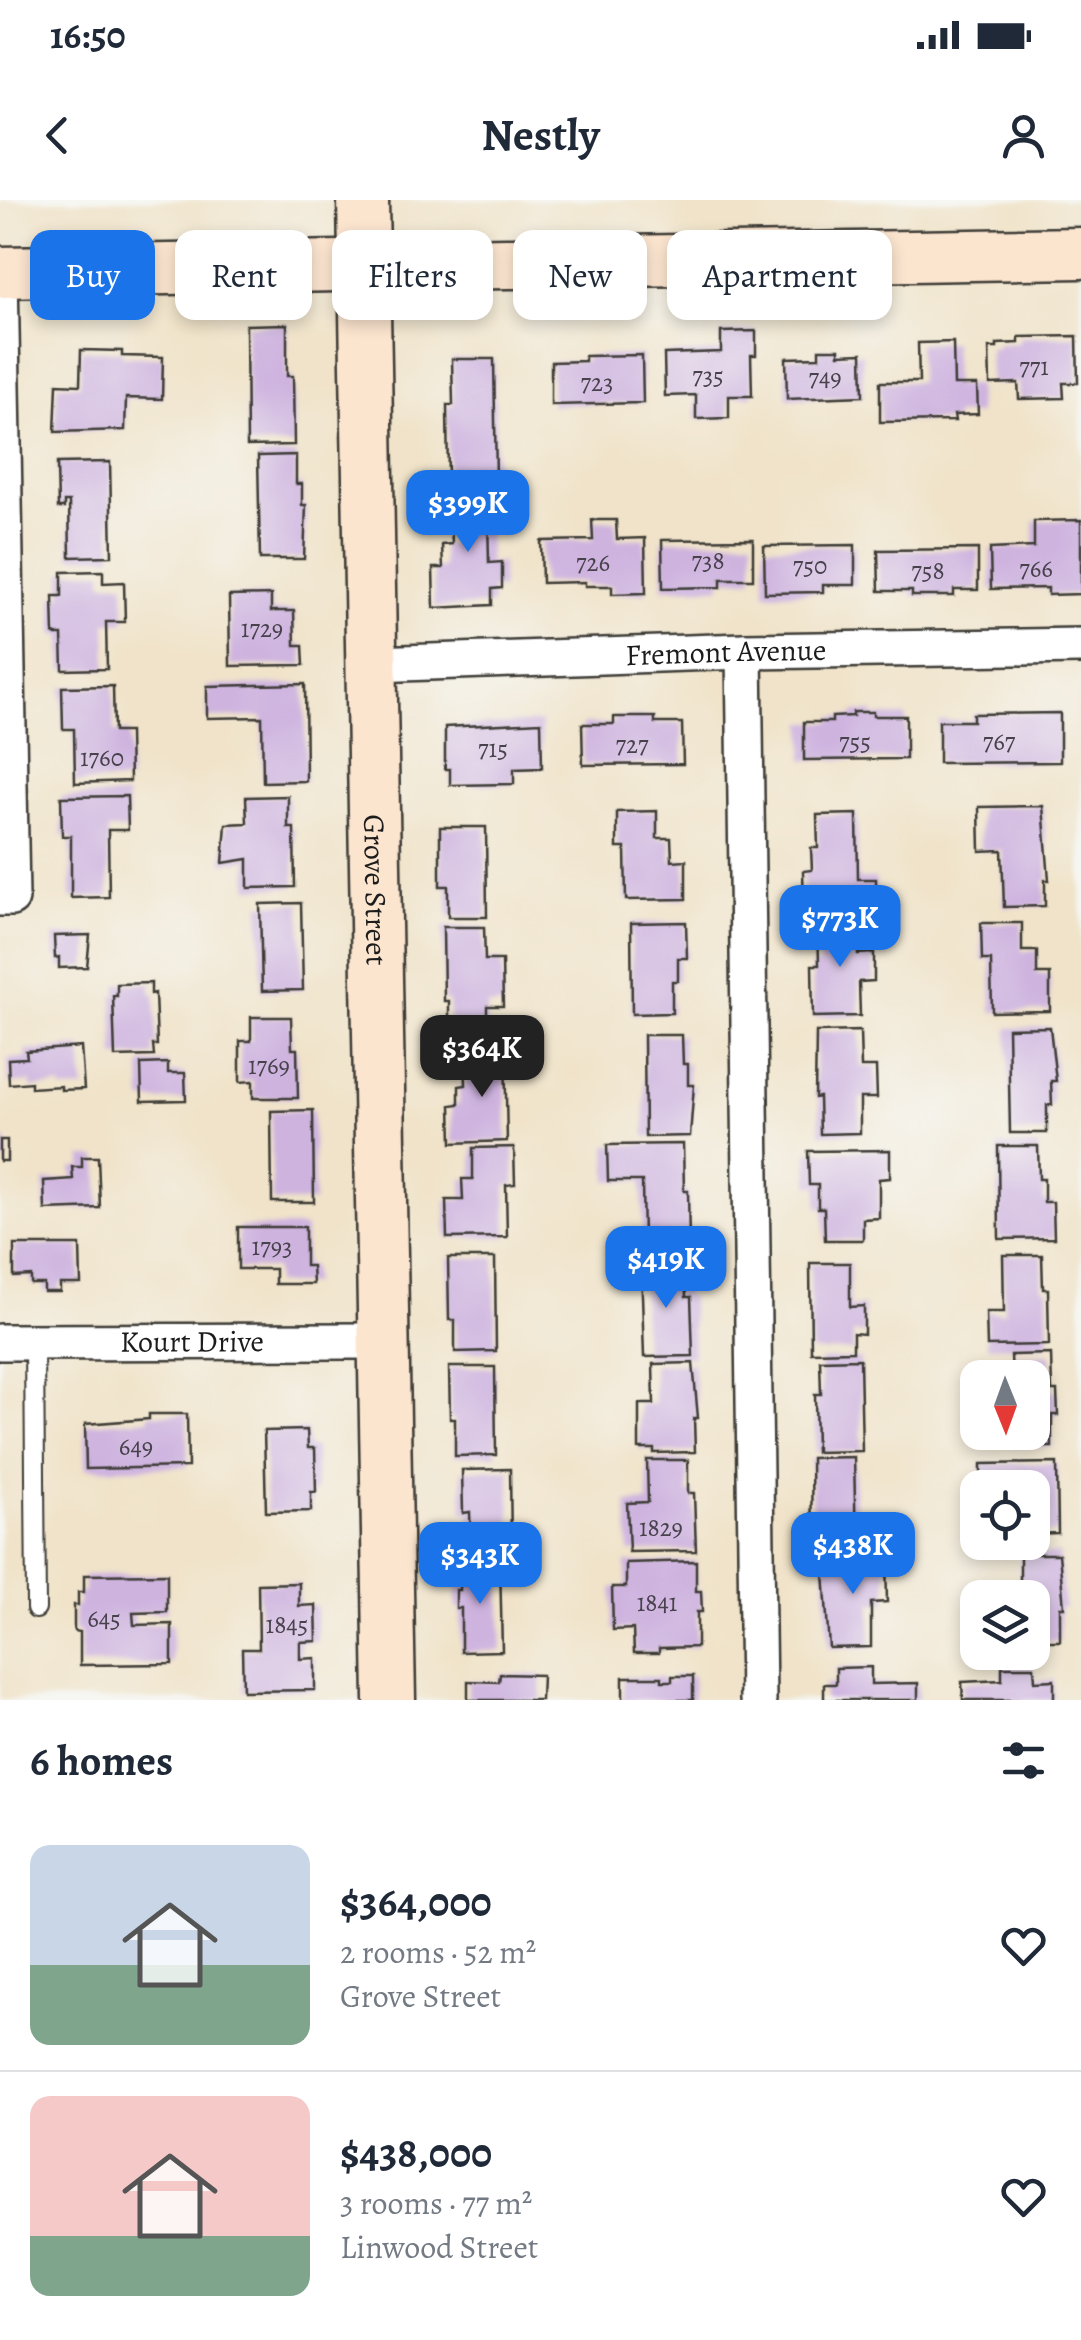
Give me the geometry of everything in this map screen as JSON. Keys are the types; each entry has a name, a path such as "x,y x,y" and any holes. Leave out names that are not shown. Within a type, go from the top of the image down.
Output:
{"street":[{"name":"Grove Street","path":"363,200 364,230"},
{"path":"493,263 1081,252"},
{"path":"5,898 0,272 332,266"},
{"name":"Grove Street","path":"367,320 390,1700"},
{"name":"Fremont Avenue","path":"374,664 1081,646"},
{"path":"744,652 758,1700"},
{"name":"Kourt Drive","path":"17,1341 384,1341"}],"lane":[{"path":"17,1341 36,1609"}],"building":[{"path":"287,324 287,376 293,376 294,445 247,446 246,325"},
{"path":"756,331 756,355 751,355 752,396 729,396 729,418 696,419 696,395 665,396 664,354 721,352 721,332"},
{"path":"1077,336 1078,383 1063,383 1064,398 1019,399 1018,383 990,384 989,348 1019,343 1019,337"},
{"path":"953,342 954,385 977,385 978,414 954,415 955,421 880,422 880,382 919,382 918,343"},
{"path":"819,349 839,349 839,354 862,353 863,396 787,399 786,358 819,357"},
{"path":"81,350 163,357 162,399 126,398 125,430 55,432 57,384 80,385"},
{"path":"642,355 643,403 551,405 551,362 585,361 585,356"},
{"path":"452,359 494,359 496,481 448,482 447,405 453,405"},
{"path":"296,455 296,484 302,484 302,505 306,505 304,559 260,559 258,456"},
{"path":"110,462 112,556 70,557 69,502 58,508 57,463"},
{"path":"492,491 489,563 502,562 502,588 492,589 492,605 434,608 433,568 443,568 442,545 452,544 450,493"},
{"path":"592,520 616,520 617,539 645,538 646,593 612,594 612,586 585,586 585,582 542,583 541,541 593,540"},
{"path":"1081,520 1081,594 1048,595 1048,588 991,589 990,549 1034,547 1034,521"},
{"path":"753,539 753,579 721,579 721,587 663,588 662,540"},
{"path":"855,545 855,585 823,585 823,592 765,593 764,546"},
{"path":"978,549 978,590 954,590 954,596 879,591 878,550"},
{"path":"103,571 103,583 124,582 125,622 106,622 107,669 63,670 62,635 54,635 53,596 62,596 62,572"},
{"path":"271,595 271,611 294,611 295,645 303,645 304,665 230,666 229,596"},
{"path":"305,684 306,781 263,782 262,717 207,718 207,686"},
{"path":"113,686 114,732 129,732 130,781 75,783 74,729 63,729 62,687"},
{"path":"853,712 906,716 906,759 804,760 804,722 832,722 832,717 853,716"},
{"path":"1060,713 1060,762 939,763 939,721 973,721 973,714"},
{"path":"614,717 655,717 655,723 682,723 683,764 583,765 582,724 614,724"},
{"path":"541,722 542,768 514,769 514,784 450,785 450,769 445,769 445,727"},
{"path":"127,796 128,830 108,830 109,897 71,898 71,836 62,836 61,797"},
{"path":"288,796 288,828 294,828 295,887 248,888 248,859 223,863 226,824 247,823 246,797"},
{"path":"1043,806 1049,880 1045,880 1045,906 1004,907 1002,850 980,851 979,807"},
{"path":"657,811 657,838 671,838 672,861 686,860 686,899 626,900 625,848 617,848 617,812"},
{"path":"857,814 858,879 876,879 876,904 804,906 803,871 812,870 811,848 818,848 817,815"},
{"path":"440,827 486,827 487,917 448,917 448,886 440,886"},
{"path":"301,903 303,990 262,991 260,904"},
{"path":"818,920 857,920 858,954 874,953 874,981 859,982 860,1016 813,1017 812,965 819,965"},
{"path":"686,922 687,958 678,958 678,981 672,981 672,1013 632,1014 631,923"},
{"path":"981,923 1022,923 1022,951 1037,951 1037,974 1050,974 1050,1011 992,1012 991,960 982,960"},
{"path":"443,927 484,927 485,960 502,960 503,1006 487,1006 487,1028 449,1029 449,1001 444,1001"},
{"path":"90,935 87,967 59,968 54,936"},
{"path":"151,983 151,994 155,993 154,1056 115,1057 113,996 117,996 117,984"},
{"path":"251,1017 291,1017 292,1049 297,1049 298,1098 253,1098 253,1081 240,1082 240,1041 251,1041"},
{"path":"1050,1027 1056,1081 1051,1081 1047,1133 1010,1133 1008,1028"},
{"path":"860,1031 861,1067 876,1067 877,1098 860,1098 860,1133 820,1134 819,1097 815,1098 816,1032"},
{"path":"644,1035 682,1035 688,1085 694,1085 690,1136 645,1137"},
{"path":"81,1047 84,1089 31,1088 31,1082 9,1084 8,1059 27,1058 26,1051"},
{"path":"505,1051 507,1141 452,1143 451,1105 459,1104 459,1086 466,1085 465,1052"},
{"path":"168,1063 168,1073 185,1073 186,1100 142,1101 141,1064"},
{"path":"313,1110 314,1202 272,1202 271,1111"},
{"path":"0,1140 7,1140 7,1161 0,1161"},
{"path":"683,1144 689,1243 643,1243 642,1181 608,1181 607,1145"},
{"path":"998,1146 1038,1146 1044,1202 1053,1202 1054,1238 999,1239"},
{"path":"514,1147 515,1184 506,1185 507,1237 447,1238 446,1200 463,1200 462,1179 473,1179 473,1148"},
{"path":"890,1150 890,1178 879,1179 879,1218 863,1219 863,1240 825,1240 824,1208 818,1208 818,1185 809,1185 808,1151"},
{"path":"82,1157 98,1157 100,1208 45,1210 44,1181 73,1179 72,1167 82,1167"},
{"path":"238,1227 305,1227 305,1266 312,1266 313,1284 275,1284 275,1269 238,1269"},
{"path":"14,1245 80,1245 81,1284 60,1284 60,1292 44,1292 44,1284 31,1284 31,1276 14,1277"},
{"path":"1003,1255 1042,1255 1043,1289 1048,1289 1049,1345 987,1346 986,1312 1004,1312"},
{"path":"448,1258 495,1258 496,1351 455,1352 455,1320 449,1320"},
{"path":"685,1263 686,1297 691,1297 693,1356 644,1357 641,1264"},
{"path":"810,1263 850,1263 850,1307 864,1306 864,1334 853,1333 853,1351 811,1352"},
{"path":"1051,1354 1052,1391 1057,1391 1058,1415 1052,1415 1052,1447 1050,1360 1011,1360 1011,1355"},
{"path":"860,1359 862,1451 816,1452 815,1394 821,1394 820,1360"},
{"path":"693,1363 698,1418 694,1418 695,1452 654,1453 654,1449 639,1449 639,1404 654,1404 653,1364"},
{"path":"449,1367 495,1367 496,1455 455,1456"},
{"path":"149,1414 187,1414 188,1467 86,1469 85,1424 149,1419"},
{"path":"307,1430 308,1448 315,1448 316,1492 311,1492 311,1511 266,1512 264,1431"},
{"path":"854,1457 856,1548 812,1549 811,1458"},
{"path":"647,1460 688,1460 688,1493 694,1493 696,1551 629,1552 627,1503 648,1502"},
{"path":"1057,1463 1058,1533 1050,1533 1050,1470 981,1470 981,1464"},
{"path":"510,1469 511,1545 471,1546 470,1512 463,1513 462,1470"},
{"path":"1050,1554 1059,1554 1064,1607 1060,1607 1060,1641 1050,1641 1050,1580 1020,1580 1020,1560 1050,1560"},
{"path":"886,1555 887,1602 871,1603 871,1647 829,1648 823,1556"},
{"path":"696,1561 696,1591 701,1591 702,1612 697,1612 697,1647 634,1653 633,1629 613,1630 612,1587 626,1587 626,1563"},
{"path":"500,1562 502,1651 461,1652 461,1608 456,1608 460,1563"},
{"path":"167,1574 167,1612 133,1613 134,1625 172,1624 172,1664 80,1665 80,1632 74,1631 74,1605 78,1605 78,1592 84,1592 84,1575"},
{"path":"299,1583 299,1606 316,1605 317,1641 300,1642 300,1659 315,1658 315,1690 243,1691 242,1649 259,1649 258,1584"},
{"path":"871,1667 871,1684 918,1683 918,1700 824,1700 824,1684 836,1684 836,1668"},
{"path":"1002,1670 1034,1670 1035,1681 1054,1680 1054,1700 963,1700 962,1682 1002,1680"},
{"path":"500,1674 542,1675 541,1700 468,1700 468,1681 499,1682"},
{"path":"672,1676 693,1676 693,1700 623,1700 623,1677 662,1677 662,1681 672,1681"}]}
